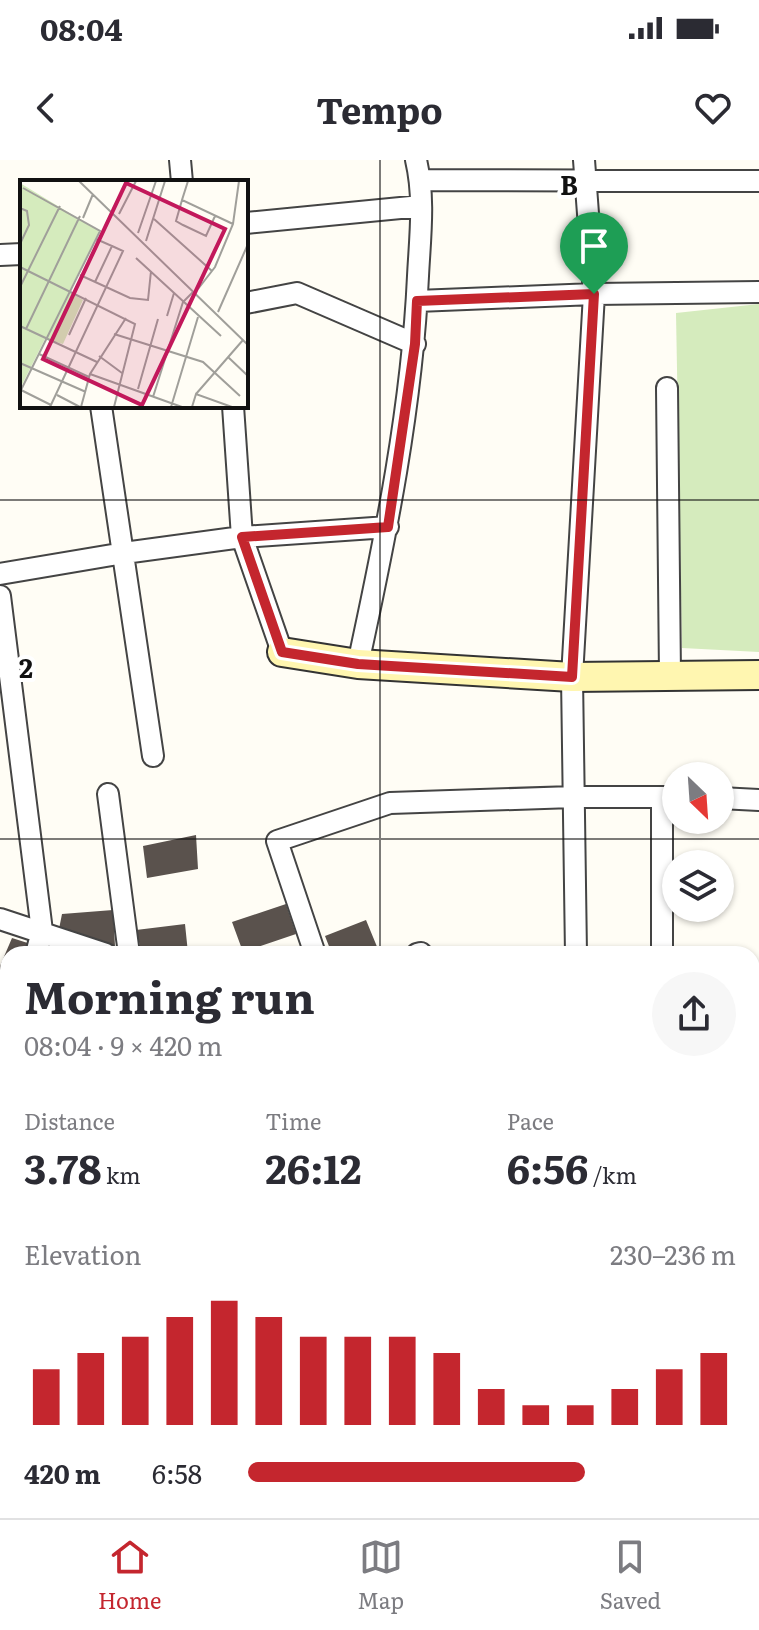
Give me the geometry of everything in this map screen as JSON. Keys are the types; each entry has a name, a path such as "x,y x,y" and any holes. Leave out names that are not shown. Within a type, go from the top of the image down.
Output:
{"street":[{"path":"180,160 182,180"},
{"path":"358,664 388,527 415,344 421,206 418,170 584,170 759,181"},
{"path":"576,946 572,677 594,294 584,170"},
{"path":"248,223 421,206"},
{"path":"0,255 20,254"},
{"path":"417,301 759,292"},
{"path":"248,303 297,293 415,344"},
{"path":"667,388 670,675"},
{"path":"101,408 153,756"},
{"path":"233,408 242,537 282,652 358,664 572,677 759,675"},
{"path":"0,574 242,537 388,527"},
{"path":"0,596 42,931 38,946"},
{"path":"108,794 128,946"},
{"path":"312,946 277,841 390,803 662,797"},
{"path":"734,799 759,800"},
{"path":"662,946 667,834"},
{"path":"0,919 84,946"}],"green space":[{"path":"759,304 759,652 682,648 676,313"}],"building":[{"path":"196,835 198,869 147,878 143,846"},
{"path":"286,904 296,934 261,946 241,946 232,922"},
{"path":"113,910 115,946 59,929 62,914"},
{"path":"366,920 377,946 329,946 325,936"},
{"path":"185,924 187,946 140,946 136,930"},
{"path":"12,938 37,946 9,946"}],"route":[{"path":"594,294 572,677 358,664 282,652 242,537 388,527 415,344 417,301 594,294"}]}
